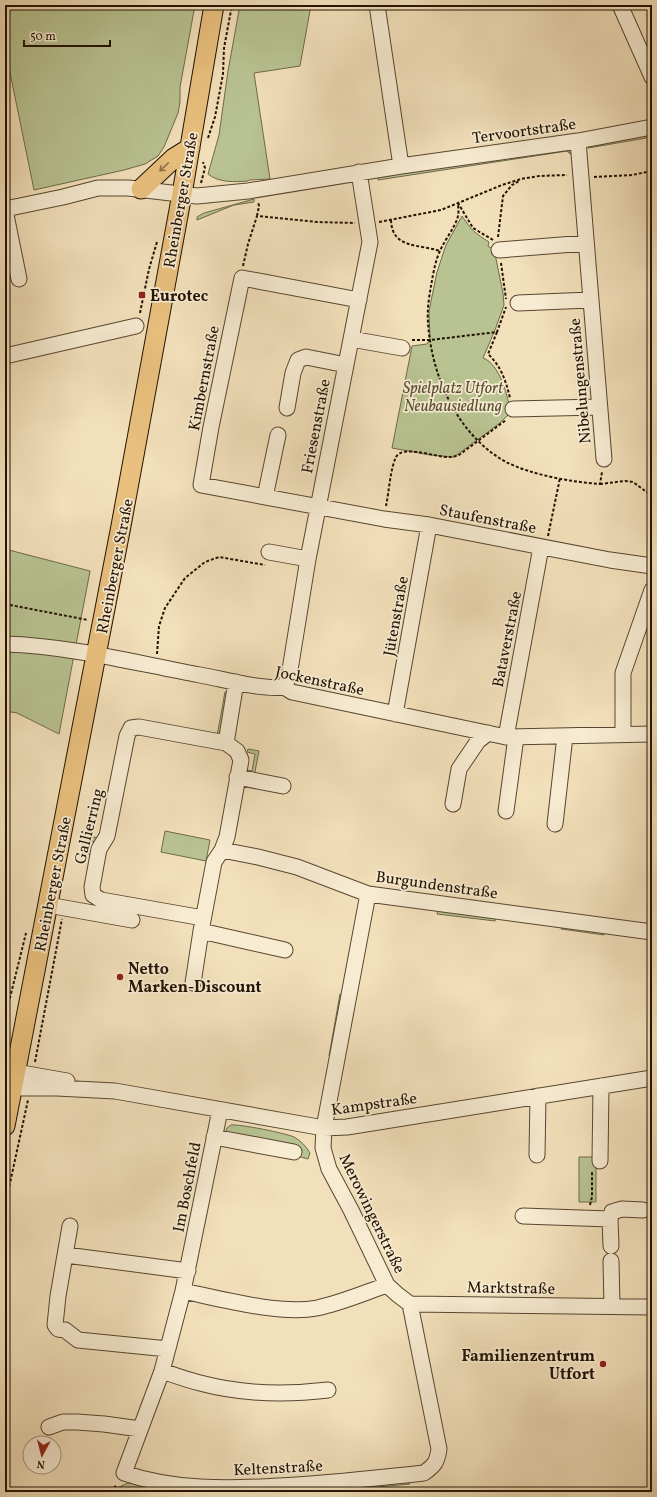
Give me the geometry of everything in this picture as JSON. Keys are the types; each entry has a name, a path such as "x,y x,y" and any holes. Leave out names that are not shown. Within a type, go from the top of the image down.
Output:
{"main road":[{"name":"Rheinberger Straße","path":"5,1126 66,805 97,655 182,194 214,5"},
{"path":"142,190 174,158 190,148"}],"street":[{"path":"378,5 401,166"},
{"path":"620,5 652,77"},
{"name":"Tervoortstraße","path":"5,209 98,188 128,188 198,196 248,191 359,172 578,141 652,127"},
{"name":"Nibelungenstraße","path":"578,141 604,459"},
{"name":"Friesenstraße","path":"284,687 289,676 308,559 370,242 359,172"},
{"path":"5,209 19,278"},
{"path":"498,248 586,244"},
{"path":"242,278 359,300"},
{"name":"Kimbernstraße","path":"242,278 211,427 201,485 318,506"},
{"name":"Nibelungenstraße","path":"510,303 590,300"},
{"path":"5,356 136,326"},
{"path":"351,339 405,344"},
{"path":"287,408 294,369 298,360 306,357 346,365"},
{"path":"513,410 599,407"},
{"path":"265,497 278,435"},
{"name":"Staufenstraße","path":"318,506 652,566"},
{"name":"Jütenstraße","path":"395,714 429,525"},
{"name":"Bataverstraße","path":"511,737 544,547"},
{"path":"270,559 308,559"},
{"path":"623,734 623,673 652,590"},
{"name":"Jockenstraße","path":"5,644 33,645 97,655 236,682 275,688 284,687 292,692 511,737 652,734"},
{"path":"194,984 202,925 214,862 222,850 227,837 241,760 237,751 226,743 236,682"},
{"name":"Gallierring","path":"202,925 101,900 93,895 92,888 99,849 107,836 127,736 131,728 139,727 226,743"},
{"path":"453,804 459,769 478,741 488,733"},
{"path":"555,824 565,736"},
{"path":"506,811 511,737"},
{"path":"237,777 283,786"},
{"name":"Burgundenstraße","path":"222,850 258,857 297,868 368,894 652,932"},
{"name":"Merowingerstraße","path":"368,894 324,1128 323,1148 329,1169 351,1210 387,1285 410,1304"},
{"path":"48,905 132,920"},
{"path":"202,925 285,950"},
{"name":"Kampstraße","path":"13,1078 74,1083 105,1090 324,1128 347,1127 652,1078"},
{"path":"600,1156 601,1086"},
{"path":"537,1154 538,1096"},
{"name":"Im Boschfeld","path":"124,1473 162,1371 184,1291 220,1110"},
{"path":"214,1137 294,1152"},
{"path":"611,1246 610,1219 612,1212 622,1209 643,1210"},
{"path":"523,1216 610,1219"},
{"path":"70,1226 54,1320 58,1329 65,1330 78,1340 168,1349"},
{"path":"66,1255 188,1271"},
{"path":"611,1261 612,1306"},
{"path":"184,1291 258,1305 300,1310 316,1308 342,1301 387,1285"},
{"name":"Marktstraße","path":"410,1304 652,1307"},
{"name":"Keltenstraße","path":"124,1473 141,1479 176,1485 238,1489 309,1485 424,1473 433,1467 437,1460 439,1449 410,1304"},
{"path":"162,1371 200,1383 248,1391 288,1393 328,1390"},
{"path":"48,1426 63,1422 77,1422 104,1424 140,1430"}],"path":[{"path":"208,140 215,117 223,74 224,48 232,5"},
{"path":"203,161 205,168 203,176"},
{"path":"242,278 244,259 257,216 317,222 380,222 431,212 521,179 539,176 571,175 580,177 632,175 652,171"},
{"path":"384,519 396,456 401,452 412,451 450,457 459,455 504,422 513,412 507,384 496,362 488,354 510,303 505,288 498,248 503,196 512,185 521,179"},
{"path":"458,203 473,228 492,240 498,248"},
{"path":"458,203 458,215 440,251 431,285 427,320 433,360 445,391 460,418 478,440 506,461 518,467 585,483 600,484 633,482 652,496"},
{"path":"391,220 391,228 394,236 403,242 440,251"},
{"path":"405,344 497,332"},
{"path":"600,484 604,459"},
{"path":"544,547 560,478"},
{"path":"156,666 159,626 165,608 185,578 205,562 219,557 270,559"},
{"path":"5,604 89,620"},
{"path":"592,1219 590,1203 592,1197 592,1162 600,1156"}],"green space":[{"path":"5,5 195,5 180,87 178,113 164,147 158,156 145,164 124,170 34,190 5,48"},
{"path":"240,5 311,5 300,66 254,73 270,179 233,182 217,179 208,174 219,135 228,71"},
{"path":"652,135 652,137 588,148 589,145"},
{"path":"566,149 572,154 567,151 378,180 378,176"},
{"path":"254,199 254,202 234,205 197,220 197,217 204,213"},
{"name":"Spielplatz Utfort Neubausiedlung","path":"462,216 474,231 489,242 488,246 494,250 495,254 504,305 483,358 494,366 502,381 508,398 510,413 500,423 454,457 430,455 392,448 412,346 427,344 430,339 429,311 437,272 446,245"},
{"path":"5,549 90,571 59,734 17,713 5,711"},
{"path":"225,692 229,692 221,734 217,736"},
{"path":"248,749 259,751 254,777 243,772 244,769 252,771 255,754 247,752"},
{"path":"165,831 210,840 206,861 161,852"},
{"path":"87,836 99,838 97,842 91,841 89,843 89,850 94,851 93,855 86,853 84,849"},
{"path":"438,910 496,917 495,921 437,914"},
{"path":"562,925 605,931 604,935 561,929"},
{"path":"340,994 343,995 332,1057 329,1056"},
{"path":"231,1125 262,1129 294,1137 303,1144 310,1153 308,1159 224,1135 227,1128"},
{"path":"579,1157 596,1157 596,1202 579,1202"},
{"path":"400,1480 410,1484 324,1492 264,1492"},
{"path":"128,1483 205,1492 154,1492 119,1487"}],"place":[{"name":"Eurotec","path":"142,295"},
{"name":"Netto Marken-Discount","path":"120,977"},
{"name":"Familienzentrum Utfort","path":"603,1364"}]}
